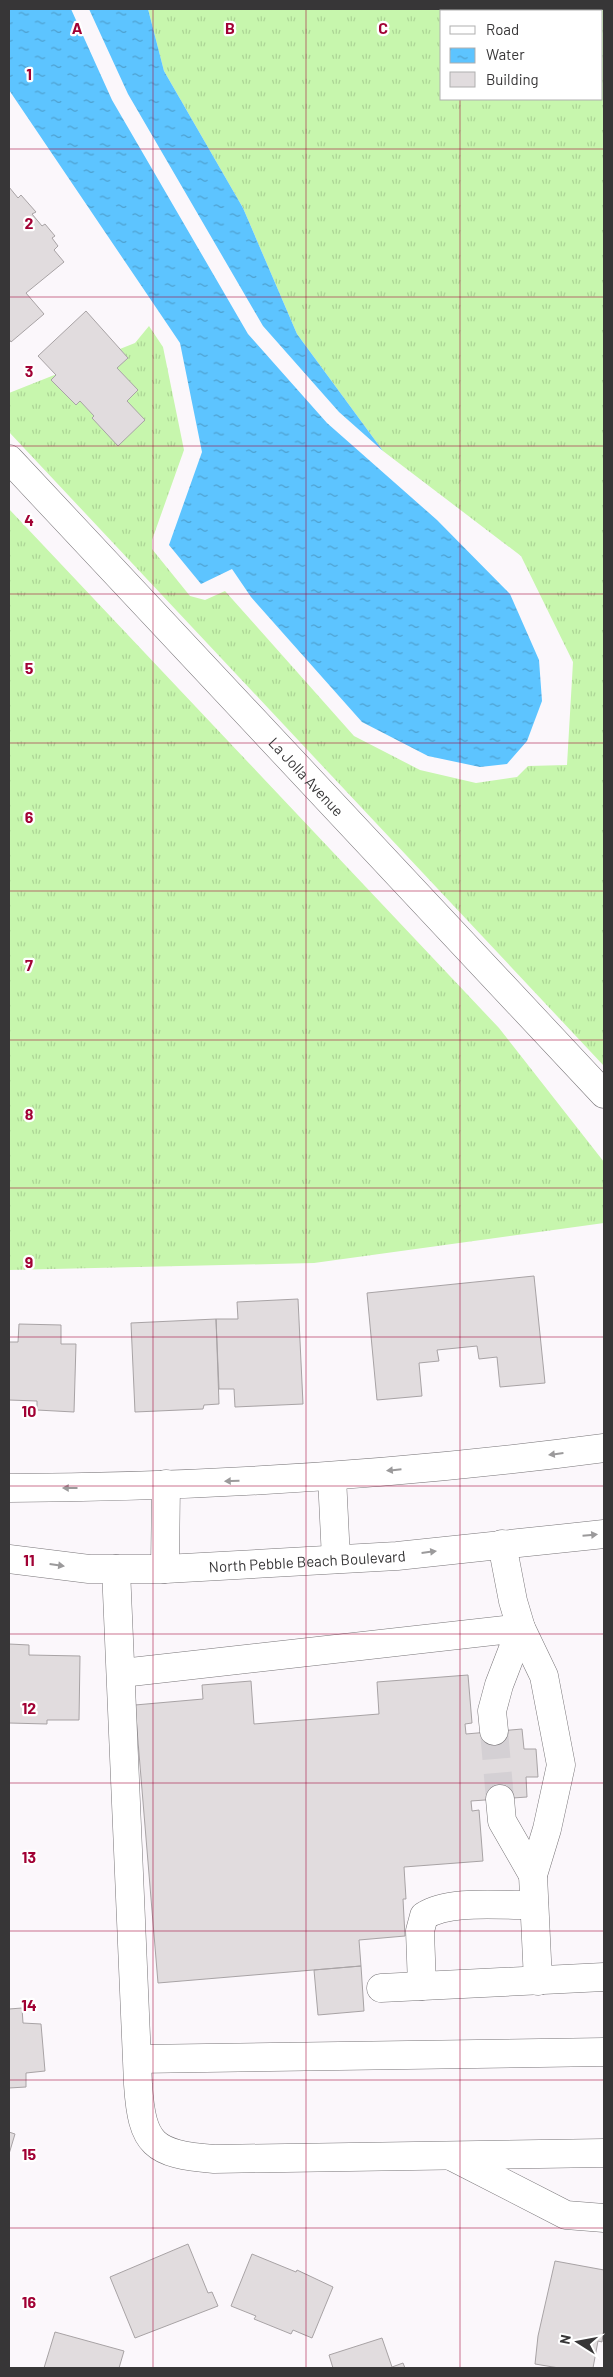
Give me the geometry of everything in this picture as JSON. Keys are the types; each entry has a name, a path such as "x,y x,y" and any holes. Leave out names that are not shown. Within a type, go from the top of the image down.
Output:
{"street":[{"name":"La Jolla Avenue","path":"9,459 604,1094"},
{"path":"9,1488 166,1484 332,1476 604,1448"},
{"path":"332,1476 336,1559"},
{"path":"165,1569 166,1484"},
{"name":"North Pebble Beach Boulevard","path":"9,1559 89,1569 165,1569 397,1556 604,1534"},
{"path":"502,1544 513,1602 521,1628 544,1676 561,1765 547,1829 533,1875 538,1981"},
{"path":"116,1569 140,2116 150,2140 168,2151 187,2157 214,2159 604,2153"},
{"path":"122,1673 521,1628"},
{"path":"494,1732 492,1711 499,1685 521,1628"},
{"path":"500,1799 502,1821 533,1875"},
{"path":"422,1986 420,1931 424,1916 433,1910 448,1907 534,1905"},
{"path":"381,1988 604,1977"},
{"path":"138,2059 604,2052"},
{"path":"450,2155 566,2215 604,2218"}],"green space":[{"path":"148,9 604,9 604,1066 9,432 9,393 135,343 149,326 163,347 184,450 152,540 152,549 190,596 205,600 225,591 354,736 420,770 476,783 517,777 528,766 567,765 573,662 521,556 383,451 297,334 243,208 164,71"},
{"path":"9,509 499,1028 604,1162 604,1223 314,1263 9,1270"}],"water":[{"path":"9,9 71,9 112,100 248,334 327,423 437,520 510,594 539,660 542,701 527,741 507,764 480,767 428,756 362,722 251,597 232,569 201,584 169,545 202,452 180,343 9,90"},
{"path":"89,9 148,9 164,71 243,208 297,334 383,451 339,412 263,326 128,94"}],"building":[{"path":"9,187 18,198 21,195 36,212 32,214 42,226 45,224 55,236 52,238 58,246 54,250 64,262 26,293 44,314 11,342 9,339"},
{"path":"86,311 128,358 117,368 138,390 127,401 145,420 118,446 92,418 94,416 80,401 76,405 51,380 56,375 38,356"},
{"path":"534,1276 545,1383 500,1387 497,1357 479,1359 477,1346 437,1350 439,1361 419,1363 422,1396 377,1400 367,1293"},
{"path":"298,1299 303,1404 235,1407 234,1389 219,1389 216,1319 238,1319 237,1302"},
{"path":"216,1319 219,1404 204,1405 203,1409 135,1412 131,1323"},
{"path":"19,1324 61,1325 61,1344 76,1344 74,1412 37,1410 37,1401 9,1400 9,1342 18,1342"},
{"path":"9,1644 29,1645 29,1655 80,1656 79,1720 47,1720 47,1724 9,1723"},
{"path":"468,1675 472,1723 465,1724 466,1734 522,1729 524,1749 536,1749 538,1777 526,1777 527,1797 471,1801 472,1811 479,1810 483,1861 404,1867 406,1899 403,1899 405,1936 359,1940 361,1966 158,1983 135,1705 203,1699 202,1685 251,1681 254,1724 379,1714 377,1682"},
{"path":"361,1966 364,2011 318,2015 314,1970"},
{"path":"22,2008 23,2023 41,2024 45,2071 26,2073 26,2087 9,2088 9,2009"},
{"path":"9,2132 15,2134 9,2154"},
{"path":"188,2244 208,2293 212,2292 218,2306 135,2338 110,2277"},
{"path":"252,2254 296,2272 297,2270 333,2287 312,2338 293,2330 291,2334 254,2319 256,2316 231,2306"},
{"path":"555,2261 604,2270 604,2328 602,2342 598,2341 593,2368 559,2368 535,2364 538,2336"},
{"path":"55,2332 124,2351 119,2368 44,2368"},
{"path":"382,2338 392,2367 403,2363 405,2368 333,2368 329,2355"}],"tunnel":[{"path":"494,1731 500,1799"}]}
